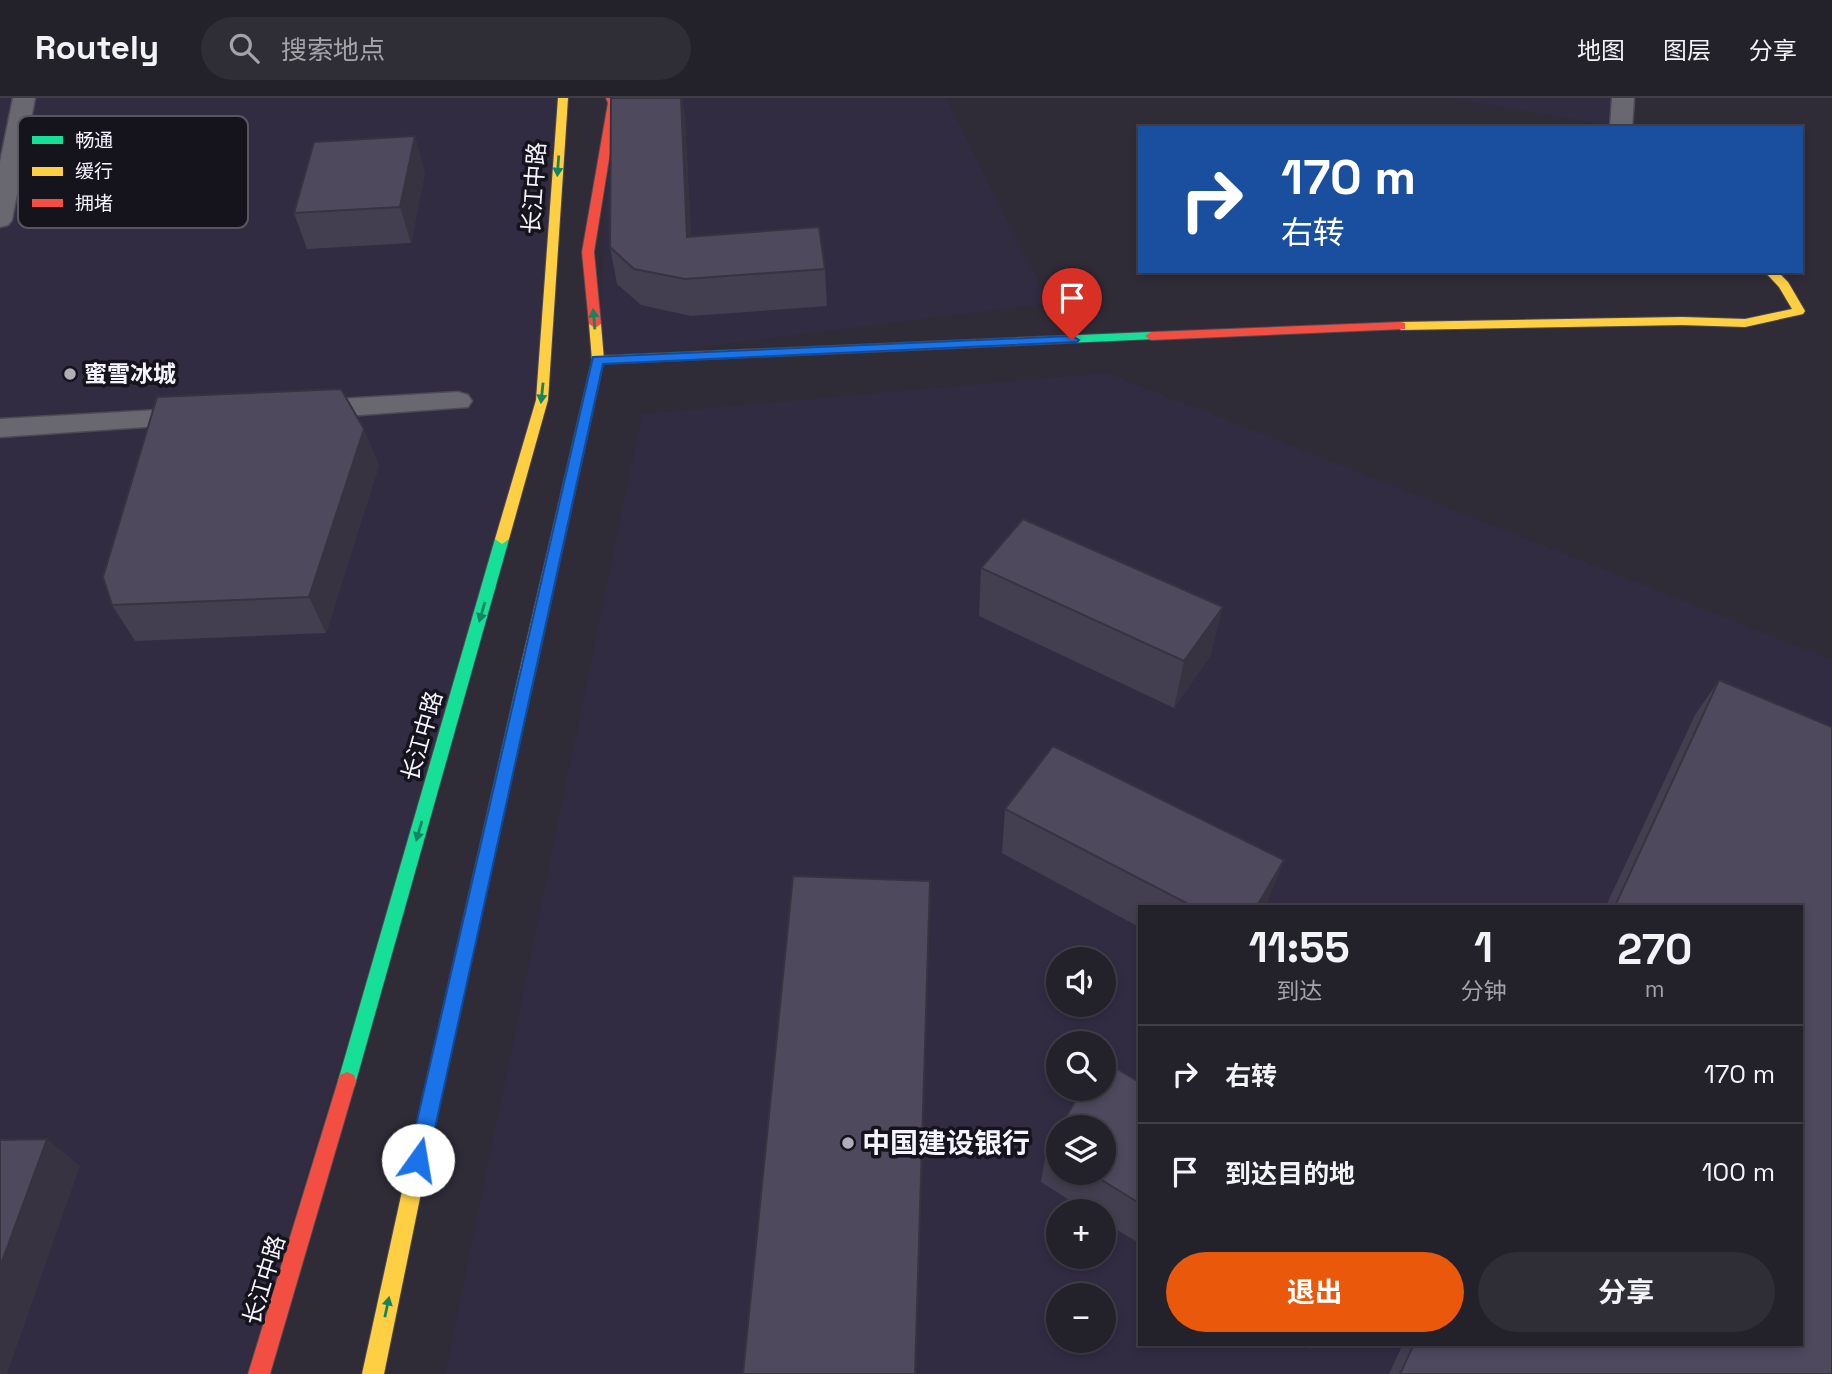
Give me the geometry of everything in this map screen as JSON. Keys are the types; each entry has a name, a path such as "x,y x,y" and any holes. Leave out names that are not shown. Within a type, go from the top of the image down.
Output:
{"main road":[{"name":"长江中路","path":"259,1374 322,1168 542,400 563,98"},
{"path":"373,1374 421,1147 598,360 588,252 612,100"},
{"path":"598,360 1324,328 1682,321 1745,323 1799,311 1784,285 1772,273"}],"street":[{"path":"20,116 24,98"},
{"path":"1621,126 1623,98"},
{"path":"612,100 639,100"},
{"path":"0,220 18,128"},
{"path":"278,412 458,401"},
{"path":"0,429 222,415"}],"shaded area":[{"path":"0,98 563,98 542,400 246,1374 0,1374"},
{"path":"611,98 946,98 1049,303 598,360"},
{"path":"1452,98 1636,98 1621,126"},
{"path":"1107,373 1832,660 1832,1374 445,1374 642,414"}],"building":[{"path":"611,98 681,98 687,237 819,227 825,269 685,279 634,269 610,247"},
{"path":"415,136 400,207 294,213 314,142"},
{"path":"341,389 364,429 309,597 112,605 103,577 157,397"},
{"path":"1023,519 1223,607 1184,661 981,568"},
{"path":"1719,680 1832,727 1832,1374 1400,1374 1413,1346 1803,1346 1803,905 1615,905"},
{"path":"1053,746 1284,860 1258,905 1190,905 1005,809"},
{"name":"中国建设银行","path":"793,876 930,881 915,1374 743,1374"},
{"path":"1116,1068 1138,1081 1138,1202 1110,1185 1116,1185 1116,1115 1067,1115 1075,1101 1116,1101"},
{"path":"47,1139 0,1267 0,1140"}],"traffic: fast":[{"path":"598,360 1151,336"},
{"path":"347,1081 502,539"},
{"path":"431,1100 527,674"}],"traffic: slow":[{"path":"502,539 542,400 563,98"},
{"path":"1401,326 1682,321 1745,323 1799,311 1784,285 1772,273"},
{"path":"527,674 598,360 595,324"},
{"path":"373,1374 431,1100"}],"traffic: jam":[{"path":"595,324 588,252 613,103 611,98"},
{"path":"1151,336 1401,326"},
{"path":"259,1374 347,1081"}],"place":[{"name":"蜜雪冰城","path":"70,374"},
{"name":"中国建设银行","path":"848,1143"}],"route":[{"path":"418,1160 598,360 1072,340"}]}
